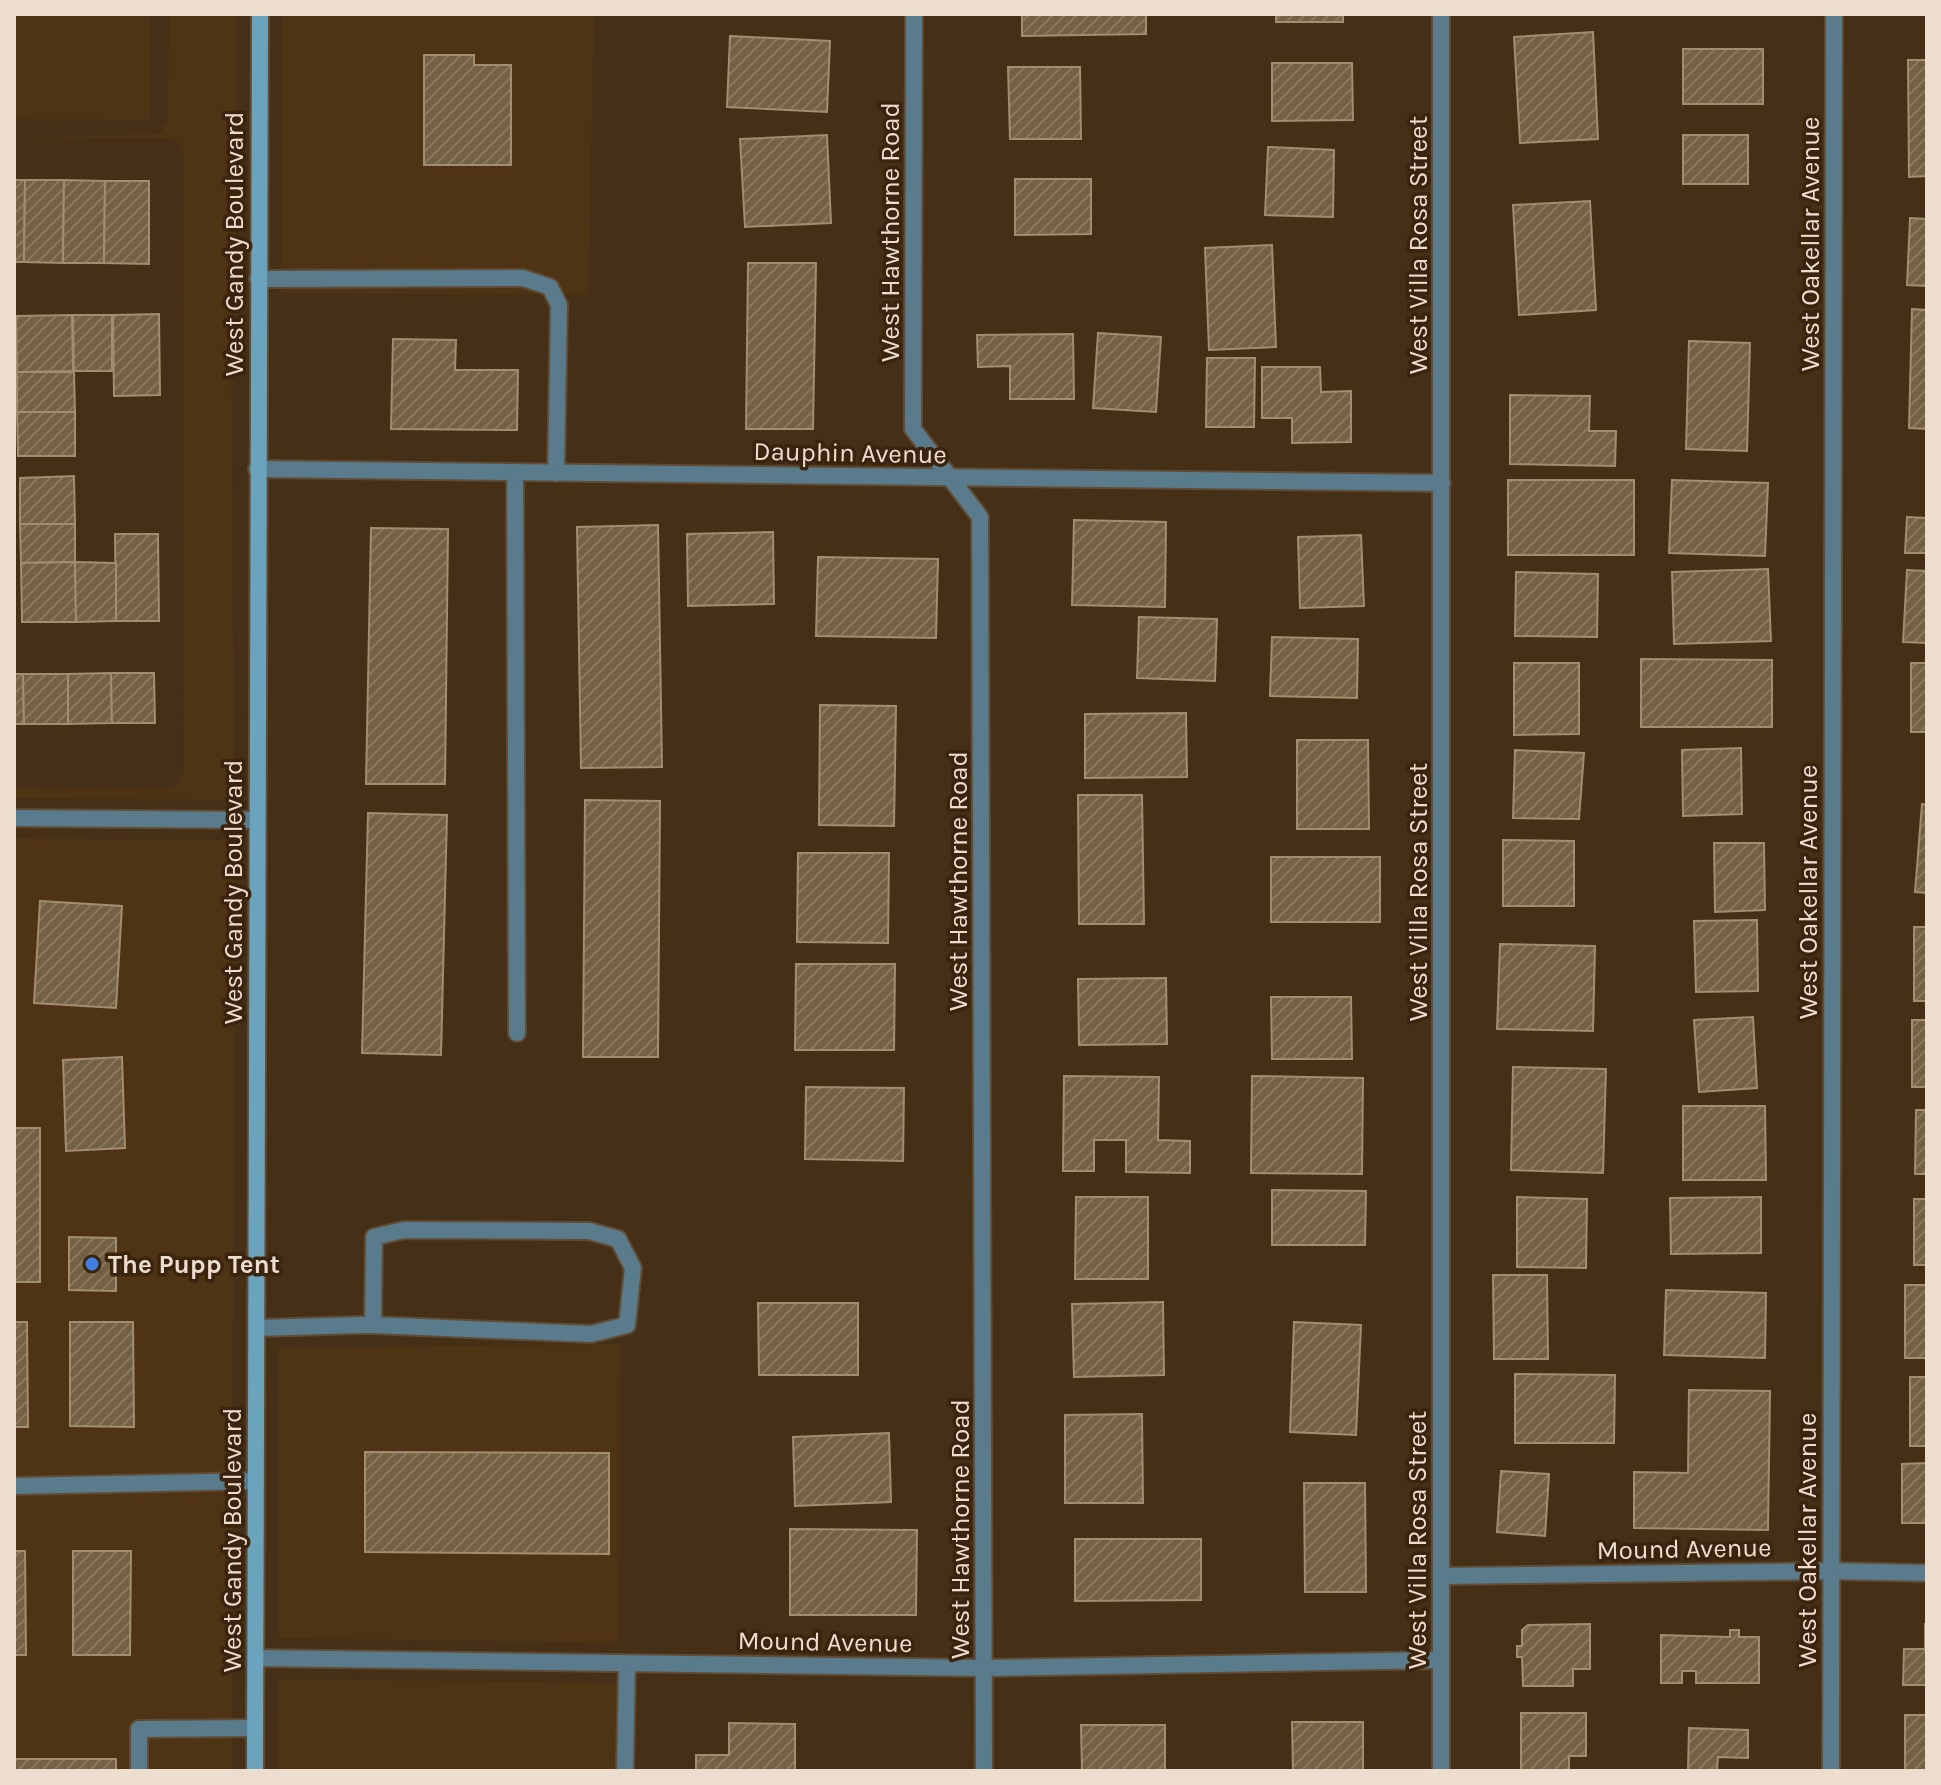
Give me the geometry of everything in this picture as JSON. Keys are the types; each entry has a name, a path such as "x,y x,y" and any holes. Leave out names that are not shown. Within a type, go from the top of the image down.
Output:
{"main road":[{"name":"West Gandy Boulevard","path":"255,1771 260,14"}],"street":[{"name":"West Hawthorne Road","path":"914,14 913,429 980,517 984,1771"},
{"name":"West Villa Rosa Street","path":"1441,14 1441,1771"},
{"name":"West Oakellar Avenue","path":"1831,1771 1834,14"},
{"path":"258,279 523,278 550,287 559,305 556,473"},
{"name":"Dauphin Avenue","path":"257,469 1442,483"},
{"path":"515,472 517,1033"},
{"path":"14,818 257,820"},
{"path":"256,1328 373,1325 591,1334 627,1325 633,1268 618,1239 589,1231 404,1230 374,1237 373,1325"},
{"path":"14,1486 256,1481"},
{"name":"Mound Avenue","path":"1441,1576 1831,1571 1927,1573"},
{"name":"Mound Avenue","path":"256,1658 984,1668 1441,1660"},
{"path":"625,1771 627,1664"},
{"path":"139,1771 139,1729 255,1728"}],"shaded area":[{"path":"14,14 150,14 149,120 14,119"},
{"path":"169,14 237,14 236,293 231,293 234,800 14,798 14,788 164,789 176,785 184,772 183,150 177,141 165,138 14,138 160,134 168,120"},
{"path":"283,14 594,14 588,295 281,293"},
{"path":"14,838 234,840 232,1771 14,1771"},
{"path":"620,1344 619,1643 279,1638 279,1348"},
{"path":"279,1679 619,1683 618,1771 278,1771"}],"building":[{"path":"1022,14 1146,14 1146,34 1022,36"},
{"path":"1276,14 1343,14 1343,22 1276,22"},
{"path":"1593,32 1598,139 1520,143 1514,37"},
{"path":"730,36 830,41 827,112 727,107"},
{"path":"1683,49 1763,49 1763,104 1683,104"},
{"path":"424,55 474,55 474,65 511,65 511,165 424,165"},
{"path":"1908,60 1927,60 1927,176 1909,177"},
{"path":"1272,63 1352,63 1353,120 1272,121"},
{"path":"1008,67 1080,67 1081,139 1010,139"},
{"path":"827,135 831,223 745,227 740,139"},
{"path":"1683,135 1748,135 1748,184 1683,184"},
{"path":"1268,147 1334,150 1333,217 1265,215"},
{"path":"1015,179 1091,179 1091,234 1015,235"},
{"path":"14,180 25,180 24,262 14,262"},
{"path":"25,180 64,180 63,263 24,262"},
{"path":"64,180 105,181 104,263 63,263"},
{"path":"105,181 149,181 149,264 104,263"},
{"path":"1590,201 1596,310 1519,315 1513,205"},
{"path":"1910,218 1927,219 1927,286 1907,285"},
{"path":"1272,245 1276,347 1209,350 1205,248"},
{"path":"748,263 816,263 813,429 746,429"},
{"path":"1912,309 1927,310 1927,429 1909,428"},
{"path":"159,314 160,395 114,396 113,315"},
{"path":"72,315 73,371 17,372 16,316"},
{"path":"73,315 112,315 112,371 74,371"},
{"path":"1098,333 1161,337 1156,412 1093,408"},
{"path":"1073,334 1074,399 1010,399 1010,366 978,367 977,335"},
{"path":"393,339 456,340 455,370 518,370 517,430 391,429"},
{"path":"1689,341 1750,343 1747,451 1686,449"},
{"path":"1207,358 1255,358 1254,427 1206,427"},
{"path":"1262,367 1320,367 1321,392 1351,391 1351,442 1292,443 1292,418 1262,418"},
{"path":"17,372 74,372 75,412 17,412"},
{"path":"1510,395 1590,396 1589,431 1616,431 1615,466 1510,464"},
{"path":"17,412 75,412 75,456 18,456"},
{"path":"74,476 75,524 20,524 20,478"},
{"path":"1508,480 1634,480 1634,555 1508,555"},
{"path":"1672,480 1768,483 1765,556 1669,553"},
{"path":"1907,517 1927,518 1927,553 1905,553"},
{"path":"1074,520 1166,522 1165,607 1072,605"},
{"path":"20,524 75,524 75,562 21,563"},
{"path":"658,525 662,767 581,768 577,527"},
{"path":"371,528 448,529 445,784 366,784"},
{"path":"773,532 774,604 688,606 687,534"},
{"path":"115,534 158,534 159,621 116,621"},
{"path":"1361,535 1364,606 1300,608 1298,537"},
{"path":"818,557 938,559 936,638 816,636"},
{"path":"75,562 76,622 22,622 21,563"},
{"path":"75,562 116,563 116,621 76,622"},
{"path":"1768,569 1771,641 1674,644 1672,572"},
{"path":"1907,570 1927,571 1927,643 1903,642"},
{"path":"1516,572 1598,574 1597,637 1515,636"},
{"path":"1139,617 1217,619 1215,681 1137,678"},
{"path":"1272,637 1358,639 1357,698 1270,696"},
{"path":"1641,659 1772,660 1772,727 1641,727"},
{"path":"1514,663 1579,663 1579,734 1514,735"},
{"path":"1911,663 1927,663 1927,732 1911,732"},
{"path":"111,673 112,723 68,724 68,674"},
{"path":"111,673 154,673 155,723 112,723"},
{"path":"14,674 23,674 24,724 14,724"},
{"path":"23,674 68,674 68,724 24,724"},
{"path":"820,705 896,706 894,826 819,825"},
{"path":"1186,713 1187,777 1085,778 1085,714"},
{"path":"1297,740 1368,740 1369,829 1297,829"},
{"path":"1741,748 1742,814 1683,816 1682,750"},
{"path":"1515,750 1584,753 1579,819 1513,818"},
{"path":"1078,795 1142,795 1144,924 1079,924"},
{"path":"585,800 660,801 658,1057 583,1057"},
{"path":"1922,804 1927,805 1927,893 1915,892"},
{"path":"368,813 447,815 441,1055 362,1053"},
{"path":"1503,840 1574,841 1574,906 1503,906"},
{"path":"1714,843 1764,843 1765,910 1715,912"},
{"path":"798,853 889,853 888,943 797,942"},
{"path":"1271,857 1380,857 1380,922 1271,922"},
{"path":"40,901 122,906 116,1008 34,1003"},
{"path":"1757,920 1758,991 1696,992 1694,921"},
{"path":"1914,927 1927,927 1927,1001 1914,1001"},
{"path":"1500,944 1595,946 1593,1031 1497,1029"},
{"path":"796,964 895,964 894,1050 795,1050"},
{"path":"1166,978 1167,1044 1079,1045 1078,979"},
{"path":"1271,997 1351,997 1352,1059 1272,1059"},
{"path":"1753,1017 1757,1088 1699,1092 1694,1020"},
{"path":"1912,1020 1927,1020 1927,1087 1912,1087"},
{"path":"122,1057 125,1148 66,1151 63,1060"},
{"path":"1513,1067 1606,1069 1603,1173 1511,1170"},
{"path":"1064,1076 1159,1077 1158,1140 1190,1141 1190,1173 1126,1172 1126,1140 1094,1140 1094,1171 1063,1171"},
{"path":"1252,1076 1363,1078 1362,1174 1251,1173"},
{"path":"806,1087 904,1088 903,1161 805,1159"},
{"path":"1683,1106 1765,1106 1766,1180 1683,1180"},
{"path":"1916,1110 1927,1110 1927,1174 1915,1174"},
{"path":"14,1128 40,1128 40,1282 14,1282"},
{"path":"1272,1190 1366,1191 1365,1245 1272,1245"},
{"path":"1076,1197 1148,1197 1148,1279 1075,1279"},
{"path":"1517,1197 1587,1199 1586,1268 1517,1267"},
{"path":"1761,1197 1761,1253 1671,1254 1670,1198"},
{"path":"1914,1199 1927,1199 1927,1265 1914,1265"},
{"name":"The Pupp Tent","path":"69,1237 116,1238 116,1291 69,1290"},
{"path":"1493,1275 1547,1275 1548,1359 1494,1359"},
{"path":"1905,1285 1927,1285 1927,1358 1905,1358"},
{"path":"1666,1290 1766,1293 1765,1358 1664,1355"},
{"path":"1163,1302 1164,1375 1074,1377 1072,1304"},
{"path":"758,1303 858,1303 858,1375 759,1375"},
{"path":"14,1322 27,1322 28,1427 14,1427"},
{"path":"70,1322 133,1322 134,1427 70,1426"},
{"path":"1294,1322 1361,1325 1356,1435 1290,1432"},
{"path":"1515,1374 1615,1375 1614,1443 1515,1443"},
{"path":"1910,1377 1927,1377 1927,1446 1910,1446"},
{"path":"1689,1390 1770,1391 1768,1530 1634,1528 1634,1472 1688,1473"},
{"path":"1142,1414 1143,1503 1065,1503 1065,1415"},
{"path":"889,1433 891,1502 795,1506 793,1437"},
{"path":"365,1452 609,1453 609,1554 365,1552"},
{"path":"1927,1463 1927,1523 1902,1523 1902,1464"},
{"path":"1501,1471 1549,1474 1545,1536 1497,1532"},
{"path":"1304,1483 1365,1483 1366,1592 1305,1592"},
{"path":"790,1529 917,1530 916,1615 790,1615"},
{"path":"1075,1539 1201,1539 1201,1600 1075,1601"},
{"path":"14,1551 25,1551 26,1655 14,1655"},
{"path":"73,1551 131,1551 130,1655 73,1655"},
{"path":"1925,1623 1927,1685 1903,1685 1904,1649 1925,1649"},
{"path":"1590,1624 1590,1669 1573,1669 1573,1686 1523,1686 1522,1657 1517,1657 1517,1646 1522,1646 1522,1630 1528,1625"},
{"path":"1730,1630 1739,1630 1739,1637 1759,1637 1759,1683 1696,1683 1696,1671 1682,1671 1682,1683 1661,1683 1661,1635 1730,1637"},
{"path":"1521,1713 1586,1713 1586,1756 1569,1756 1569,1771 1521,1771"},
{"path":"1905,1715 1927,1715 1927,1771 1905,1771"},
{"path":"1292,1722 1363,1722 1363,1771 1293,1771"},
{"path":"729,1723 795,1724 795,1771 696,1771 696,1755 729,1755"},
{"path":"1081,1725 1165,1725 1165,1771 1082,1771"},
{"path":"1689,1728 1748,1730 1748,1758 1718,1757 1717,1771 1688,1771"},
{"path":"14,1759 116,1759 116,1771 14,1771"}],"place":[{"name":"The Pupp Tent","path":"92,1264"}]}
